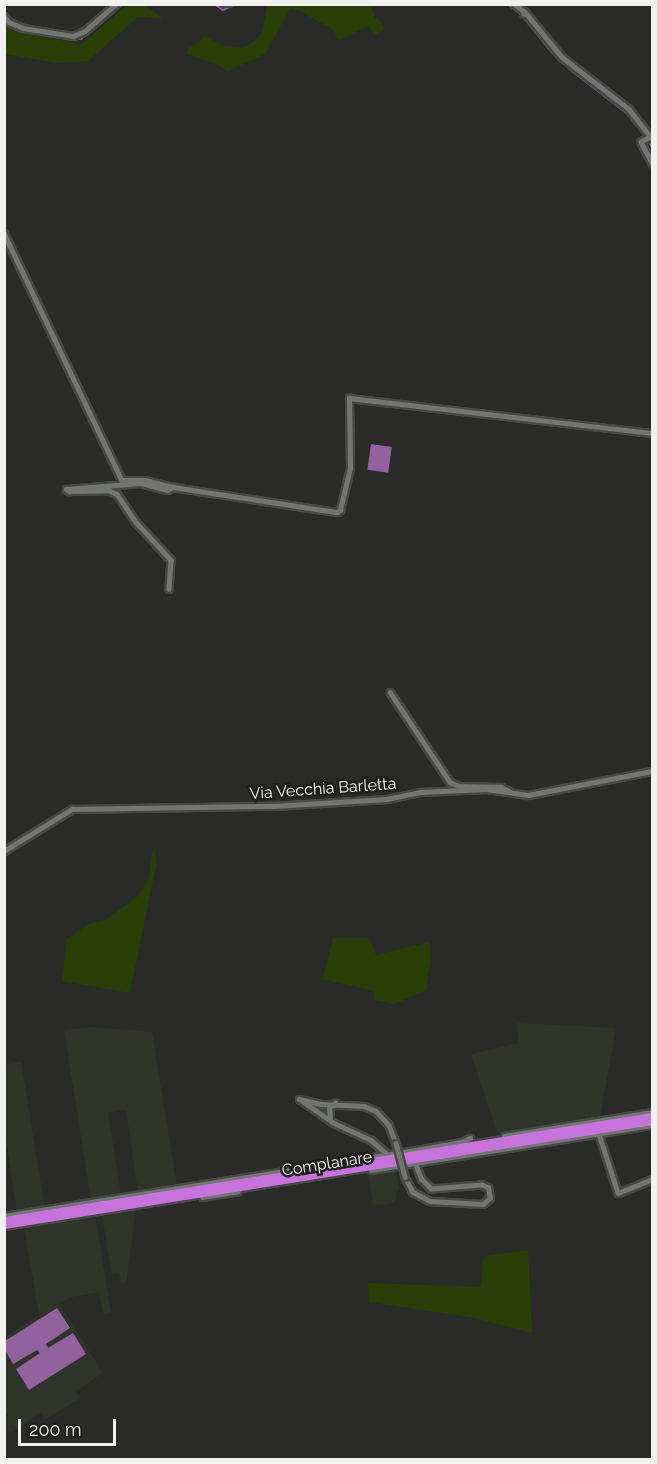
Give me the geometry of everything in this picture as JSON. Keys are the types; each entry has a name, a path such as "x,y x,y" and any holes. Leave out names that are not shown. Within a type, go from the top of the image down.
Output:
{"highway":[{"path":"4,1218 652,1114"},
{"path":"4,1226 652,1123"}],"street":[{"path":"4,16 9,22 23,28 73,36 85,32 116,4"},
{"path":"223,4 229,4"},
{"path":"515,4 562,57 636,115 649,138 641,144 652,163"},
{"path":"4,233 121,479 145,480 173,487 339,511 350,468 349,399 652,433"},
{"path":"169,589 171,560 136,522 117,494 108,490 66,490 146,483 167,490 173,487"},
{"path":"390,692 450,782 465,787 501,787 516,795"},
{"name":"Via Vecchia Barletta","path":"4,851 72,809 273,806 400,797 420,792 501,791 516,795 548,792 652,771"},
{"path":"392,1154 383,1152 364,1136 332,1122 299,1099 321,1104 364,1106 376,1111 389,1125 405,1177 414,1192 430,1202 483,1204 490,1198 488,1188 482,1185 431,1189 421,1179 415,1163"},
{"path":"317,1111 335,1103"},
{"path":"332,1122 328,1115 329,1108 335,1103"},
{"path":"317,1111 321,1104"},
{"path":"504,1136 652,1114"},
{"name":"Complanare","path":"4,1226 599,1134 652,1123"},
{"path":"599,1134 618,1193 652,1179"},
{"name":"Complanare","path":"4,1218 462,1142 470,1138"},
{"path":"374,1144 378,1156"},
{"path":"365,1158 372,1153 374,1144"}],"shaded area":[{"path":"371,444 392,447 388,473 367,470"},
{"path":"517,1023 616,1028 600,1118 498,1135 471,1054 519,1043"},
{"path":"91,1027 152,1032 177,1186 138,1192 126,1110 108,1113 121,1195 91,1200 64,1030"},
{"path":"21,1062 45,1208 17,1212 5,1133 4,1065"},
{"path":"396,1169 399,1189 395,1194 397,1199 390,1204 373,1205 368,1173"},
{"path":"136,1210 126,1284 121,1283 119,1273 112,1274 102,1215"},
{"path":"95,1215 111,1313 104,1315 99,1292 72,1297 59,1303 103,1373 76,1391 80,1398 46,1419 41,1412 11,1433 7,1430 8,1415 5,1414 5,1337 39,1315 24,1227"},
{"path":"57,1308 70,1328 46,1344 48,1348 73,1333 86,1354 29,1390 16,1369 40,1353 37,1350 13,1364 5,1350 5,1341"}],"green space":[{"path":"127,5 144,5 163,18 138,17 88,61 57,63 5,54 5,26 15,32 82,44"},
{"path":"267,5 371,5 375,18 381,21 384,29 375,36 368,26 338,41 334,30 300,11 290,9 265,54 228,71 216,64 187,54 188,48 199,43 204,35 223,46 243,48 254,42 262,33"},
{"path":"155,850 156,865 130,993 62,981 67,939 88,924 106,920 138,896 149,878 152,853"},
{"path":"333,938 365,938 371,941 376,955 429,942 431,956 426,990 395,1004 374,1000 374,991 323,979"},
{"path":"528,1250 532,1333 475,1318 369,1302 368,1283 481,1287 483,1260 486,1256"}],"waterway":[{"path":"4,22 17,30 81,39 123,4"},
{"path":"215,4 223,10 236,4"},
{"path":"508,4 521,14 552,52 571,70 633,118"},
{"path":"640,126 652,147"}]}
